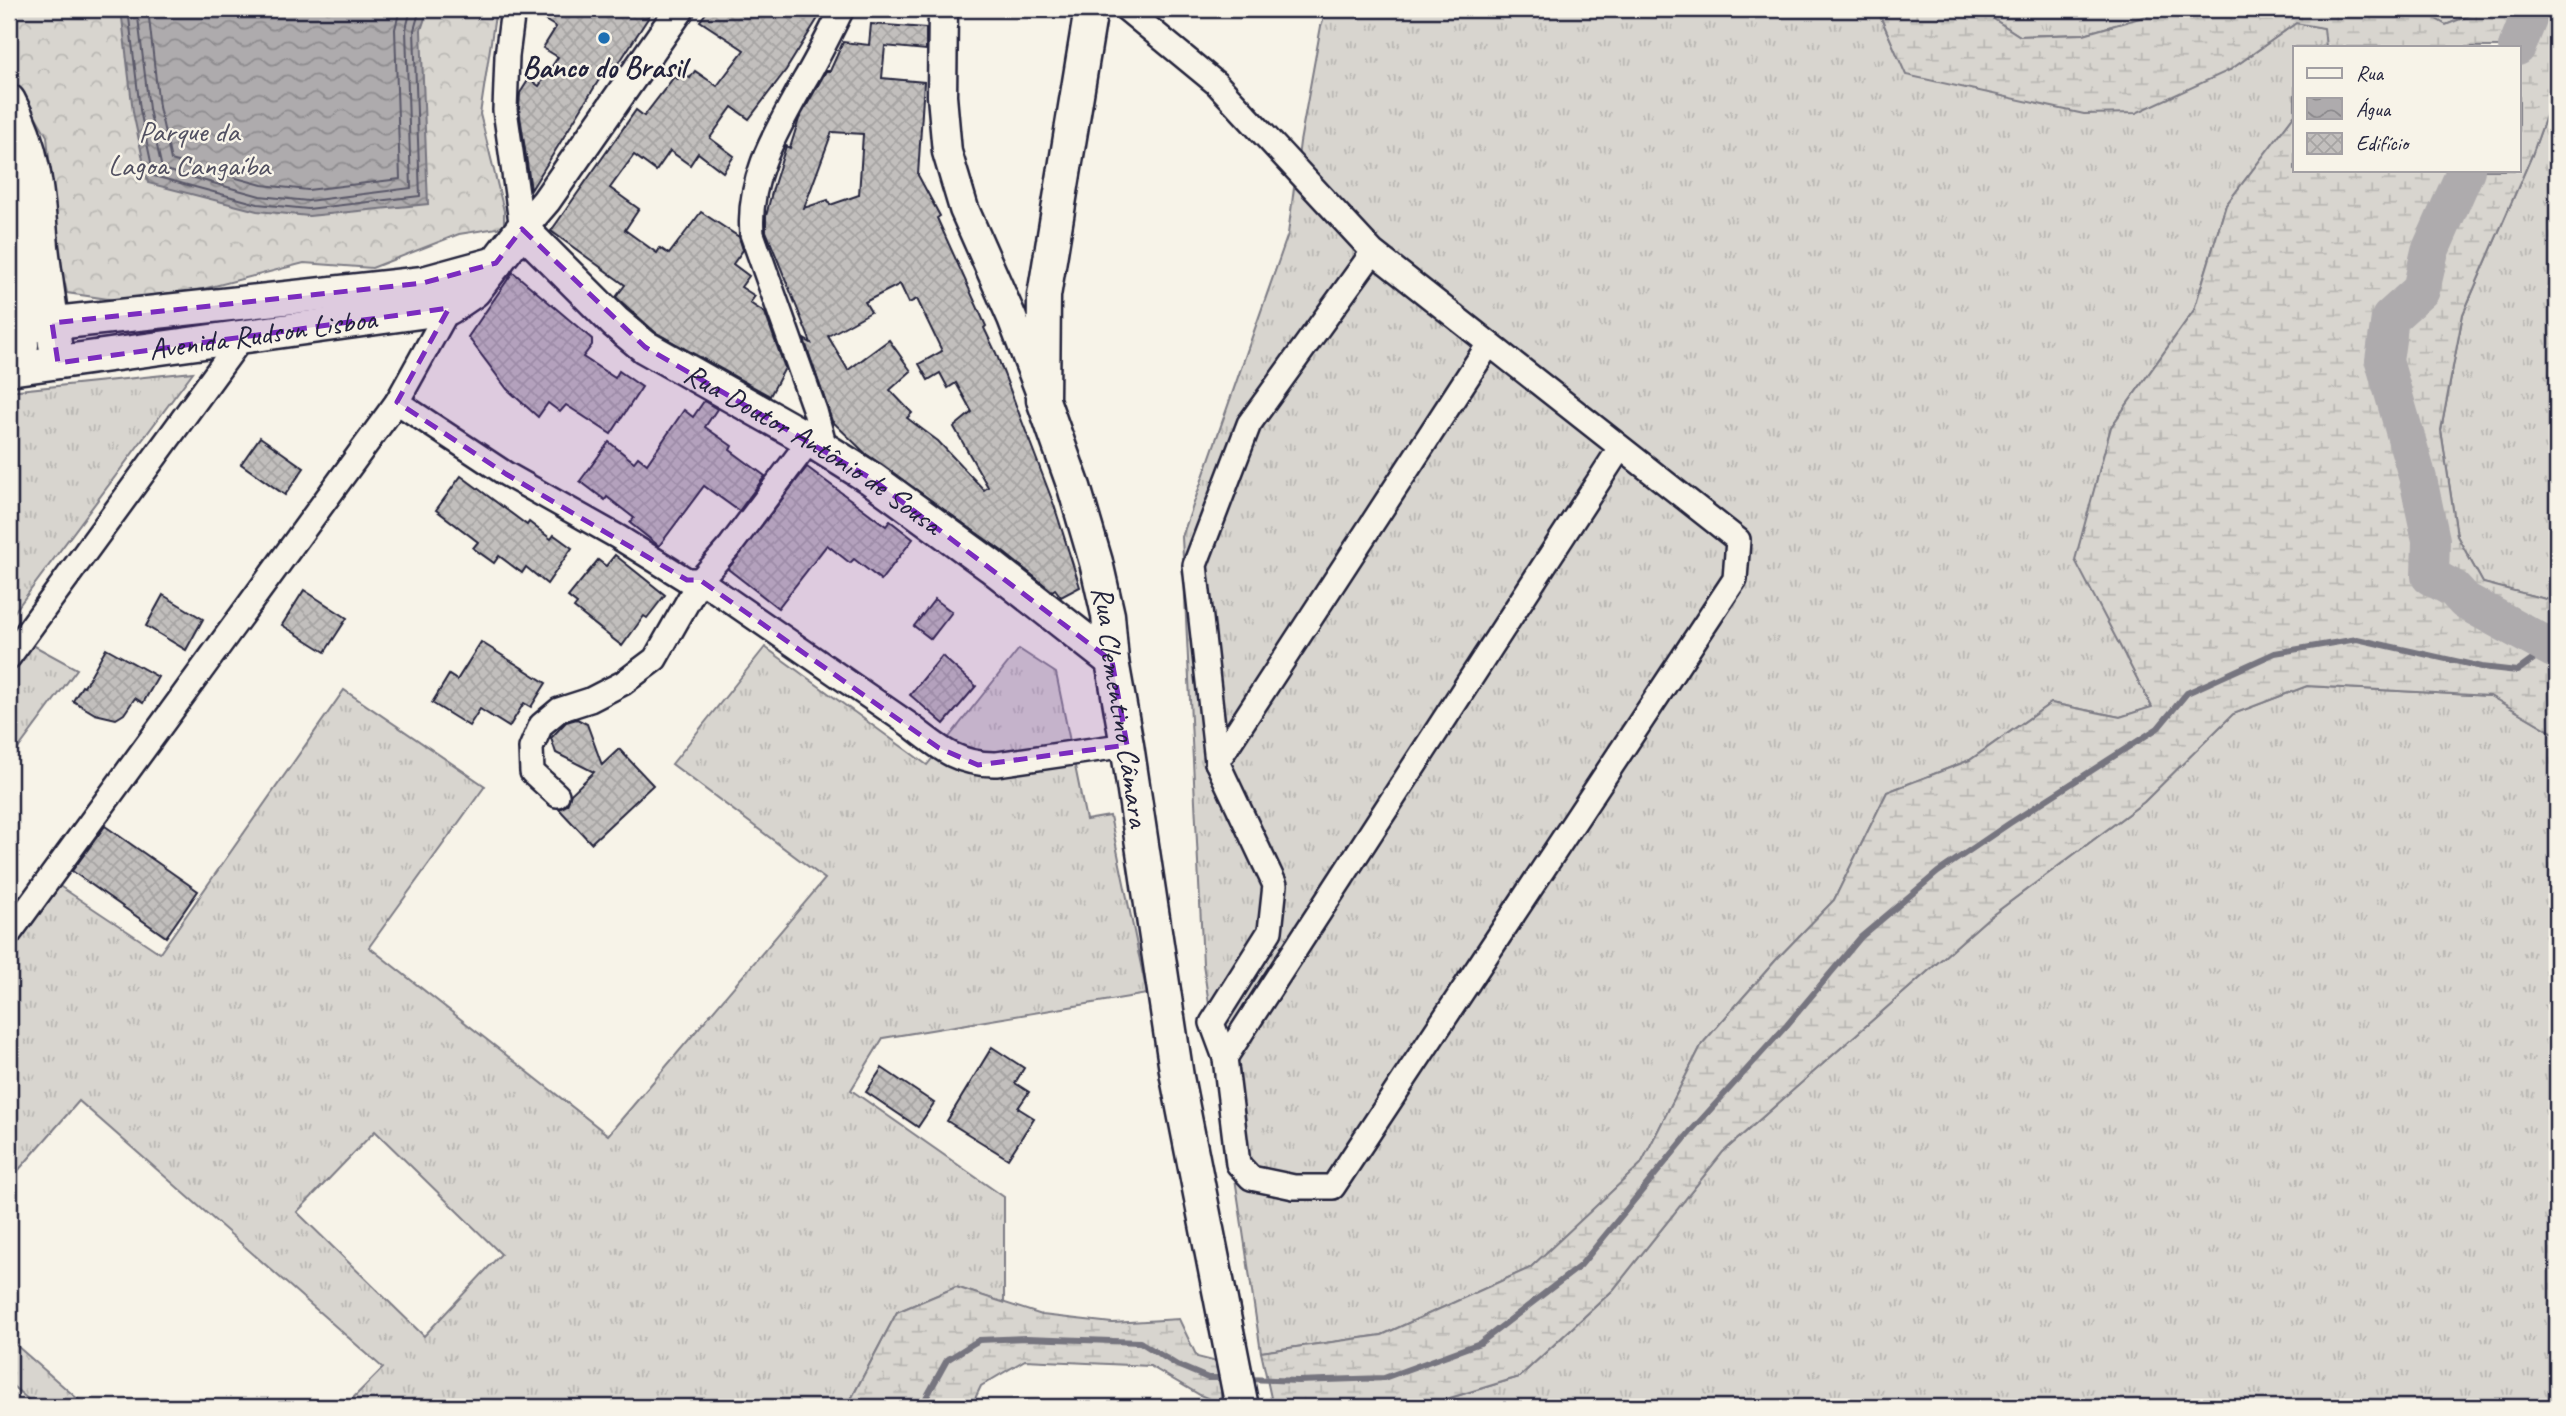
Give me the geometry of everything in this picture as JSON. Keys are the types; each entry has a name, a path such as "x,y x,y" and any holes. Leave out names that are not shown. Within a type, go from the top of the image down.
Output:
{"main road":[{"name":"Rua Clementino Câmara","path":"1091,9 1044,296 1043,400 1074,486 1108,615 1112,661 1177,1077 1242,1407"},
{"path":"9,102 21,123 32,155 43,249 28,326 16,368"},
{"path":"9,167 14,293 28,326 58,363"},
{"name":"Avenida Rudson Lisboa","path":"16,368 449,308 474,291 522,229"},
{"name":"Rua Doutor Antônio de Sousa","path":"522,229 615,322 645,347 818,444 872,479 991,566 1112,661"},
{"name":"Avenida Rudson Lisboa","path":"28,326 423,283 496,262"}],"street":[{"path":"513,9 507,56 505,110 522,229"},
{"path":"522,229 546,201 680,9"},
{"path":"557,795 532,772 531,748 541,725 559,710 590,700 623,683 655,659 700,580 818,444 815,411 757,248 750,215 757,178 767,153 842,9"},
{"path":"943,9 942,96 947,152 964,209 1012,318 1043,400"},
{"path":"1126,9 1217,84 1373,252 1738,540 1735,579 1333,1187 1294,1187 1251,1178 1238,1164 1225,1058 1212,1023 1270,931 1275,885 1217,762 1195,565 1248,424 1373,252"},
{"path":"9,934 397,402 449,308"},
{"path":"9,657 244,335"},
{"path":"1217,762 1489,344"},
{"path":"397,402 506,474 618,537 687,580 700,580 910,725 939,748 959,759 978,765 998,764 1127,745"},
{"path":"1225,1058 1620,448"}],"highlighted area":[{"path":"522,229 645,347 872,479 1112,661 1127,745 978,765 939,748 700,580 687,580 506,474 397,402 449,308 58,363 52,323 423,283 496,263"}],"green space":[{"name":"Parque da Lagoa Cangaíba","path":"9,9 496,9 480,114 504,211 504,227 459,234 372,268 304,263 203,289 115,300 67,293 57,248 47,136 9,71"},
{"path":"1327,9 1877,9 1906,74 1991,93 2230,70 2296,23 2325,28 2326,46 2293,46 2293,117 2226,205 2194,310 2111,427 2076,560 2152,707 2120,717 2051,703 1970,760 1887,792 1834,900 1776,960 1702,1044 1641,1164 1530,1268 1382,1335 1261,1352 1203,964 1182,537 1288,234 1300,142 1321,26"},
{"path":"1877,9 1978,9 2020,36 2084,34 2171,9 2419,9 2446,25 2485,9 2557,9 2557,85 2532,155 2463,314 2441,430 2457,536 2483,583 2557,602 2557,735 2490,696 2307,686 2233,714 2144,802 1987,919 1723,1152 1613,1290 1519,1377 1420,1407 1273,1407 1261,1352 1382,1335 1530,1268 1641,1164 1702,1044 1776,960 1834,900 1887,792 1970,760 2051,703 2120,717 2152,707 2075,560 2111,427 2194,310 2226,205 2293,117 2293,172 2520,172 2520,46 2326,46 2324,28 2296,23 2230,70 2136,113 2084,114 1906,75"},
{"path":"1978,9 2171,9 2084,34 2020,36"},
{"path":"2419,9 2485,9 2446,25"},
{"path":"2557,85 2557,602 2483,583 2457,536 2441,430 2463,314 2532,155"},
{"path":"193,372 9,619 9,391"},
{"path":"9,632 77,669 9,761"},
{"path":"765,647 927,765 1019,649 1056,673 1086,820 1110,816 1147,994 883,1038 851,1090 1004,1197 1004,1303 956,1287 897,1312 847,1407 344,1407 383,1368 79,1101 9,1181 9,952 58,885 160,953 344,690 485,786 369,947 608,1135 825,879 672,764","holes":["375,1131 501,1254 424,1336 297,1212"]},
{"path":"2307,686 2491,696 2557,735 2557,1407 1420,1407 1519,1377 1613,1290 1723,1152 1987,919 2144,802 2233,714"},
{"path":"956,1287 1042,1315 1112,1323 1179,1319 1197,1357 1221,1363 1221,1404 1150,1366 1025,1360 981,1386 971,1407 847,1407 897,1312"},
{"path":"9,1339 87,1407 37,1407 9,1383"}],"water":[{"path":"121,9 428,9 421,30 428,204 309,216 257,211 148,183 133,112"}],"building":[{"path":"527,9 654,9 617,66 610,62 531,190 519,109 520,93 529,79 539,86 558,57 543,48 556,27"},
{"path":"709,9 811,9 820,15 786,70 749,119 732,107 710,138 734,156 723,172 698,153 690,165 670,151 656,171 634,155 610,188 639,209 625,230 657,253 660,248 669,254 701,212 739,237 743,250 733,264 749,276 741,287 755,296 750,303 765,313 785,368 770,396 655,332 616,297 625,285 551,231 636,110 644,116 674,77 678,79 683,73 690,78 695,71 717,86 744,50 700,21"},
{"path":"871,24 926,28 926,50 885,46 882,78 924,82 918,175 940,216 937,218 986,326 984,328 1054,505 1080,587 1061,597 1055,589 1052,591 1002,551 866,454 832,421 804,339 811,343 766,231 766,216 786,146 790,148 799,119 826,71 830,71 843,42 869,45","holes":["832,132 863,134 859,195 830,205 828,200 804,208","900,284 909,303 917,299 942,351 919,364 928,380 940,373 948,388 956,383 972,412 954,427 988,487 984,490 938,441 907,418 912,413 890,390 911,371 889,340 848,370 828,336 871,312 865,302"]},
{"path":"513,272 592,339 592,345 583,357 615,378 619,371 642,387 611,434 566,405 560,412 548,403 538,417 507,389 468,337"},
{"path":"704,401 717,409 705,427 732,446 730,450 765,476 739,511 704,486 659,546 630,523 634,518 580,481 609,442 634,462 638,457 647,464 684,410 693,417"},
{"path":"260,437 304,468 285,495 241,464"},
{"path":"807,467 886,526 890,521 913,539 881,580 854,559 850,563 827,545 778,608 728,569"},
{"path":"461,476 527,525 529,522 551,539 554,535 572,548 547,584 526,567 522,573 499,556 494,563 473,548 478,542 436,510"},
{"path":"615,555 665,595 647,618 644,616 622,646 574,608 577,604 568,597 598,560 606,566"},
{"path":"304,590 347,618 325,652 282,625"},
{"path":"163,595 203,619 186,650 146,626"},
{"path":"935,599 952,612 931,639 914,626"},
{"path":"481,642 546,683 531,707 524,703 509,727 480,709 469,726 432,703 449,675 457,680"},
{"path":"106,648 158,677 143,703 135,698 124,714 116,719 95,714 73,701"},
{"path":"942,656 976,686 944,724 910,695"},
{"path":"577,719 587,724 602,765 619,749 653,785 591,843 559,809 567,805 571,794 594,772 556,753 551,738 566,722"},
{"path":"105,826 198,891 166,937 72,871"},
{"path":"992,1047 1024,1068 1015,1083 1029,1092 1018,1108 1034,1118 1008,1159 947,1121"},
{"path":"882,1068 934,1103 918,1127 866,1092"}],"waterway":[{"path":"2517,46 2532,9"},
{"path":"2465,172 2430,251 2421,290 2390,318 2384,361 2418,479 2431,540 2430,576 2454,589 2465,601 2557,651"},
{"path":"1247,1379 1298,1381 1384,1378 1480,1343 1580,1266 1691,1131 1787,1025 1861,937 1938,872 2158,728 2187,693 2275,653 2357,639 2482,667 2517,671 2539,655 2555,650"},
{"path":"921,1407 947,1360 979,1340 1026,1338 1140,1342 1177,1365 1208,1378 1221,1378"}],"place":[{"name":"Banco do Brasil","path":"604,38"}]}
